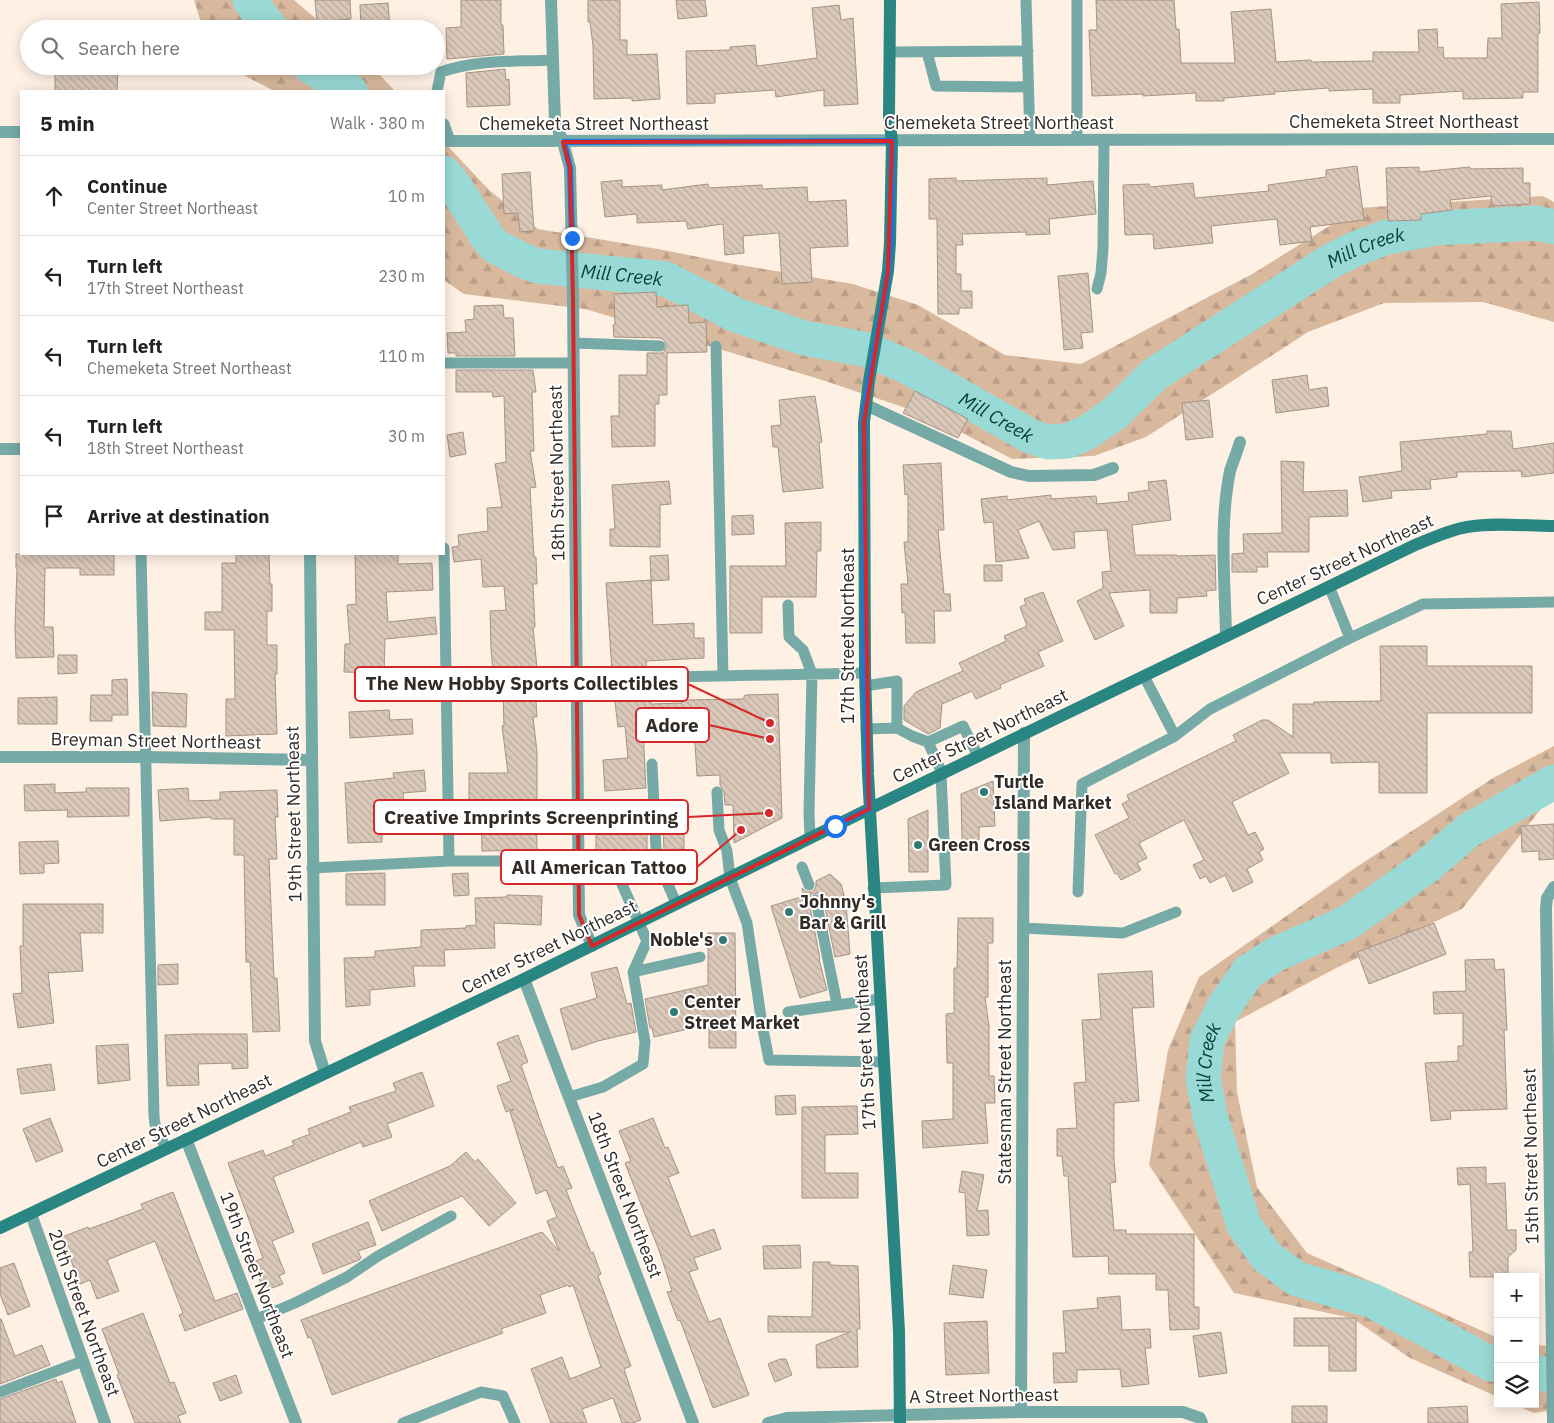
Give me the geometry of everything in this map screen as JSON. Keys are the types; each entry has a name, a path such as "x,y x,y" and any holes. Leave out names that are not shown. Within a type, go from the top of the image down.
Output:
{"main road":[{"name":"17th Street Northeast","path":"890,0 889,117 892,141 888,271 866,405 864,471 865,680 873,888 899,1331 900,1419"},
{"name":"Center Street Northeast","path":"1,1224 31,1214 524,979 1024,733 1416,545 1451,531 1480,525 1554,526"}],"street":[{"name":"18th Street Northeast","path":"552,0 555,122 564,142 570,168 574,298 578,915 592,946"},
{"path":"0,132 20,132"},
{"name":"Chemeketa Street Northeast","path":"447,141 1554,138"},
{"path":"866,405 1011,472 1029,476 1094,475 1113,468"},
{"path":"1226,636 1223,531 1225,504 1231,470 1240,442"},
{"path":"0,449 20,449"},
{"name":"19th Street Northeast","path":"310,555 315,1041 325,1073"},
{"name":"Statesman Street Northeast","path":"1021,1412 1024,733"},
{"name":"Breyman Street Northeast","path":"0,758 147,757 311,760"},
{"name":"15th Street Northeast","path":"1553,888 1547,898 1546,908 1553,1420"},
{"name":"18th Street Northeast","path":"524,979 693,1423"},
{"name":"19th Street Northeast","path":"186,1139 296,1423"},
{"name":"20th Street Northeast","path":"31,1214 105,1423"},
{"name":"A Street Northeast","path":"768,1423 787,1418 900,1419 1021,1412 1051,1418 1183,1412 1201,1420"}],"lane":[{"path":"1026,0 1030,140"},
{"path":"1077,0 1077,140"},
{"path":"890,52 1028,51"},
{"path":"927,52 936,86 1028,87"},
{"path":"445,71 473,63 553,60"},
{"path":"437,90 440,75"},
{"path":"1096,289 1101,273 1103,248 1104,140"},
{"path":"573,343 660,346"},
{"path":"716,346 722,676"},
{"path":"445,362 573,363"},
{"path":"141,555 154,1117 155,1124 166,1149"},
{"path":"444,555 448,861"},
{"path":"1329,586 1350,638"},
{"path":"1078,892 1082,784 1176,736 1210,709 1350,638 1423,604 1554,602"},
{"path":"788,604 789,636 803,650 812,674 810,838"},
{"path":"576,679 812,674 865,680 897,681 897,728"},
{"path":"1144,676 1176,736"},
{"path":"866,729 897,728 928,742 963,726 978,756"},
{"path":"873,888 946,885 942,773 928,742"},
{"path":"652,764 656,849 676,903"},
{"path":"717,792 719,830 727,851 730,878 747,923 769,1060 884,1062"},
{"path":"312,868 448,861 578,861"},
{"path":"802,867 809,884"},
{"path":"569,1097 603,1087 643,1064 645,1042 632,972 647,941 640,922 618,875 578,876"},
{"path":"816,900 837,1004"},
{"path":"1023,928 1123,933 1176,912"},
{"path":"632,972 700,957"},
{"path":"788,1012 880,999"},
{"path":"256,1319 295,1303 347,1277 378,1256 451,1216"},
{"path":"0,1392 83,1361"},
{"path":"402,1423 481,1392 503,1396 515,1423"}],"highlighted area":[{"path":"892,141 888,271 864,422 869,809 592,946 579,915 573,298 570,168 563,142"}],"green space":[{"path":"194,0 294,0 317,20 200,20"},
{"path":"244,75 380,75 394,90 272,90"},
{"path":"445,143 489,190 538,229 853,284 918,305 1005,355 1081,364 1254,273 1358,208 1543,196 1554,202 1554,322 1483,302 1384,303 1308,332 1146,437 1094,456 1012,459 930,416 819,379 585,309 464,294 445,281"},
{"path":"1554,746 1554,798 1544,805 1462,909 1340,966 1235,1022 1237,1092 1257,1187 1307,1253 1494,1336 1494,1395 1410,1358 1352,1318 1234,1293 1149,1165 1168,1050 1199,977 1355,868 1493,778"},
{"path":"1539,1345 1554,1346 1554,1410 1534,1413 1522,1408 1539,1408"}],"building":[{"path":"315,0 350,0 351,19 317,20"},
{"path":"461,0 501,0 504,54 447,59 446,28 461,27"},
{"path":"588,0 620,0 620,40 627,40 627,55 657,54 660,99 632,101 632,98 594,99 593,46 590,22 588,22"},
{"path":"676,0 705,0 707,16 678,19"},
{"path":"1096,0 1174,0 1176,29 1179,29 1181,63 1235,63 1231,12 1271,9 1276,62 1311,60 1311,62 1373,61 1373,52 1419,52 1418,30 1437,29 1438,48 1443,47 1444,58 1487,58 1488,38 1502,38 1501,4 1539,2 1538,92 1523,92 1523,98 1463,99 1463,91 1400,95 1400,103 1373,103 1373,89 1329,91 1329,88 1224,98 1224,101 1196,101 1196,93 1092,96 1089,30 1097,30"},
{"path":"388,3 389,20 361,20 360,5"},
{"path":"839,5 841,20 853,18 858,104 824,106 824,90 776,97 775,90 715,94 715,103 687,104 686,51 730,50 730,47 755,45 757,66 817,58 812,8"},
{"path":"505,69 506,80 509,79 510,105 467,107 466,73"},
{"path":"55,75 118,75 117,90 55,90"},
{"path":"1357,166 1364,220 1310,227 1312,241 1280,245 1277,219 1211,226 1213,243 1154,249 1153,234 1125,235 1123,185 1149,184 1150,187 1193,183 1195,198 1269,191 1268,185 1326,177 1326,170"},
{"path":"1419,167 1419,172 1470,167 1470,169 1523,168 1523,183 1530,183 1530,204 1492,206 1491,196 1450,200 1452,210 1421,214 1421,220 1388,221 1386,168"},
{"path":"530,172 534,231 520,232 518,213 504,214 502,174"},
{"path":"956,178 956,181 1047,178 1047,185 1093,181 1096,214 1049,219 1050,234 1026,235 1026,232 962,234 963,245 956,245 956,274 961,274 961,291 972,291 972,308 959,308 959,314 938,314 937,219 929,219 929,179"},
{"path":"622,180 622,187 662,185 662,190 708,184 709,188 762,185 762,189 807,187 808,202 846,200 848,246 810,248 812,282 782,284 779,233 743,236 744,253 725,255 723,224 688,229 686,221 637,223 637,214 605,217 601,182"},
{"path":"1088,273 1093,332 1081,333 1083,348 1064,350 1058,276"},
{"path":"656,292 657,307 688,305 689,323 706,322 707,352 667,353 667,395 659,395 659,404 655,404 655,446 612,447 611,416 619,416 619,375 647,375 647,353 663,353 667,346 664,340 660,338 614,337 614,294"},
{"path":"503,305 504,318 513,318 515,356 456,356 456,353 448,353 447,333 466,332 465,320 474,319 474,306"},
{"path":"456,370 533,370 536,392 532,392 534,451 530,451 536,487 530,488 537,584 533,584 535,627 533,627 537,668 534,669 537,717 533,717 537,752 537,850 482,851 481,802 469,802 469,773 508,773 502,726 504,726 503,692 495,692 490,611 506,610 504,586 483,587 481,559 454,562 452,547 459,546 458,535 488,531 487,508 502,507 495,464 506,462 504,396 493,397 492,392 456,392"},
{"path":"1307,375 1309,390 1327,387 1329,406 1276,413 1272,380"},
{"path":"915,391 968,419 958,438 903,413"},
{"path":"815,396 822,442 819,443 823,488 783,492 778,447 773,447 771,426 781,425 779,400"},
{"path":"1209,400 1213,437 1186,440 1182,403"},
{"path":"1487,431 1511,431 1513,449 1554,443 1554,473 1522,477 1521,471 1457,472 1457,477 1430,480 1431,489 1391,491 1392,498 1363,502 1359,477 1402,471 1400,442 1487,434"},
{"path":"463,432 466,454 450,457 447,435"},
{"path":"1281,461 1304,462 1303,492 1347,490 1348,516 1309,517 1309,552 1267,552 1268,567 1257,567 1257,572 1232,572 1232,554 1244,553 1243,534 1282,533"},
{"path":"941,463 944,530 938,530 944,594 950,594 951,611 934,611 935,643 906,643 905,612 902,613 901,584 908,584 904,542 908,542 908,494 905,495 903,465"},
{"path":"1166,480 1171,520 1132,525 1135,555 1215,555 1216,590 1206,591 1207,596 1177,598 1177,613 1150,613 1150,590 1109,593 1124,626 1095,640 1077,601 1103,588 1102,572 1111,571 1107,530 1074,532 1075,548 1053,550 1039,521 1018,530 1029,558 996,562 993,522 984,523 981,499 1007,496 1007,500 1051,495 1051,499 1096,496 1097,504 1129,501 1128,493 1149,490 1148,482"},
{"path":"669,481 671,504 660,505 660,547 610,546 610,529 615,529 612,485"},
{"path":"753,515 754,534 732,535 732,516"},
{"path":"821,522 821,551 817,551 816,597 762,597 762,633 730,633 730,566 786,566 785,523"},
{"path":"16,554 114,555 114,575 80,575 80,568 45,568 44,627 53,627 54,657 16,658"},
{"path":"236,555 269,555 272,611 267,611 267,645 277,645 277,674 275,674 277,734 226,736 226,699 235,699 234,630 205,630 205,612 222,612 222,563 236,563"},
{"path":"355,555 398,555 398,564 432,563 433,590 386,592 388,622 435,617 437,634 385,639 384,673 344,672 345,644 350,644 347,605 356,604"},
{"path":"668,555 669,580 651,581 650,556"},
{"path":"984,565 1002,565 1002,581 984,581"},
{"path":"651,580 653,625 694,623 694,638 704,638 704,658 646,661 647,670 612,671 606,583"},
{"path":"1043,592 1063,641 1038,652 1044,666 1000,685 1001,688 976,699 972,691 942,704 940,728 928,734 904,720 904,706 916,692 963,671 959,663 1006,641 1004,636 1027,626 1020,607 1026,604 1024,599"},
{"path":"1380,646 1427,646 1427,666 1532,666 1532,713 1427,713 1427,793 1379,793 1379,762 1331,763 1331,753 1279,753 1289,773 1232,802 1248,835 1255,832 1264,849 1259,852 1263,860 1247,869 1253,882 1233,892 1225,875 1210,883 1206,876 1200,879 1193,865 1204,860 1184,820 1139,843 1147,858 1137,863 1141,870 1121,880 1117,873 1115,874 1095,835 1129,818 1122,804 1129,800 1127,795 1236,741 1233,735 1262,720 1268,720 1293,737 1293,704 1381,701"},
{"path":"58,655 77,655 77,673 58,674"},
{"path":"127,679 128,715 112,715 112,721 90,721 91,695 112,695 112,680"},
{"path":"649,685 651,704 682,703 682,700 743,699 745,695 778,694 782,818 734,843 733,805 725,805 724,792 720,785 720,775 697,776 694,727 643,730 646,788 605,791 603,760 628,758 625,726 618,727 613,686"},
{"path":"152,692 187,694 186,727 153,726"},
{"path":"57,697 57,724 18,724 18,698"},
{"path":"389,710 390,720 412,719 413,734 350,738 349,712"},
{"path":"424,770 426,791 403,793 404,805 382,807 382,842 348,843 345,783 394,778 393,773"},
{"path":"993,781 995,826 979,827 979,840 962,840 961,794"},
{"path":"55,784 55,793 86,792 86,788 129,788 129,816 67,817 68,810 25,811 24,785"},
{"path":"188,788 189,801 220,800 220,792 277,790 278,817 275,817 277,859 269,859 274,978 277,978 280,1031 253,1032 250,962 246,962 244,855 234,855 234,819 211,819 211,817 160,821 158,790"},
{"path":"662,809 684,809 684,849 664,850"},
{"name":"Green Cross","path":"928,810 928,872 909,872 908,819"},
{"path":"647,824 647,855 596,856 596,825"},
{"path":"1554,824 1554,859 1539,860 1539,851 1522,852 1521,826"},
{"path":"58,841 59,863 44,864 44,873 20,874 19,842"},
{"path":"385,873 385,905 346,905 346,874"},
{"path":"468,873 469,895 454,896 452,874"},
{"path":"830,874 841,884 846,903 850,954 835,957 823,898 818,893 811,894 809,901 819,959 827,990 800,998 771,906 804,896 802,888 807,892 812,892 816,887 816,881"},
{"path":"507,895 542,896 541,925 494,923 495,948 444,950 445,966 413,966 415,986 370,990 370,1005 346,1007 344,958 375,957 375,951 421,947 421,930 466,928 466,926 476,925 475,898 507,897"},
{"path":"23,904 103,904 103,933 80,933 83,971 48,973 54,1023 18,1028 13,994 22,993 20,946 23,946"},
{"path":"958,918 993,918 993,943 988,943 988,997 985,997 989,1026 989,1076 994,1076 995,1103 985,1103 988,1143 923,1148 922,1121 953,1119 953,1063 947,1063 946,1014 954,1013 954,968 957,968"},
{"path":"1434,923 1446,954 1369,984 1357,952"},
{"path":"708,933 735,933 736,1048 709,1048 709,1024 654,1037 652,1028 650,1028 645,999 708,985"},
{"path":"1494,959 1495,970 1504,969 1507,1030 1504,1030 1507,1109 1450,1111 1451,1119 1431,1121 1425,1063 1458,1061 1458,1046 1463,1046 1463,1013 1434,1014 1433,992 1466,991 1465,960"},
{"path":"178,964 178,984 158,985 158,965"},
{"path":"617,967 627,1004 631,1003 636,1032 598,1041 572,1050 560,1009 597,998 591,973"},
{"path":"1152,971 1154,1007 1132,1008 1139,1101 1114,1103 1116,1182 1110,1183 1114,1230 1126,1230 1126,1234 1194,1234 1194,1307 1199,1307 1199,1329 1170,1330 1168,1290 1156,1290 1156,1274 1109,1274 1108,1256 1073,1257 1068,1176 1064,1176 1062,1156 1057,1156 1057,1129 1077,1128 1074,1083 1086,1082 1082,1020 1101,1019 1098,974"},
{"path":"247,1034 248,1068 232,1069 232,1063 198,1064 199,1085 167,1086 165,1035"},
{"path":"518,1035 528,1062 521,1065 558,1168 563,1166 572,1188 566,1190 591,1253 593,1252 601,1274 598,1276 631,1366 624,1369 641,1420 632,1423 622,1423 613,1398 582,1409 587,1423 551,1423 531,1369 562,1357 570,1379 601,1367 573,1285 540,1295 546,1313 501,1329 503,1333 332,1395 311,1337 308,1338 301,1320 542,1232 559,1251 547,1221 557,1217 546,1190 536,1194 510,1112 514,1109 506,1112 497,1086 511,1081 497,1043"},
{"path":"128,1044 130,1080 98,1084 96,1046"},
{"path":"51,1064 55,1090 21,1094 17,1069"},
{"path":"422,1072 434,1106 387,1124 392,1137 363,1147 361,1142 273,1177 294,1232 272,1241 285,1273 279,1276 283,1284 264,1291 253,1262 263,1258 228,1163 263,1150 265,1156 294,1145 292,1141 310,1134 308,1129 351,1112 349,1107 396,1091 393,1083"},
{"path":"795,1095 796,1114 776,1115 775,1096"},
{"path":"857,1106 858,1134 825,1135 825,1173 858,1173 858,1198 802,1198 802,1107"},
{"path":"50,1118 63,1151 36,1162 23,1129"},
{"path":"653,1118 665,1148 668,1147 679,1173 668,1177 691,1237 714,1229 721,1249 694,1258 698,1269 689,1272 709,1322 720,1318 749,1395 713,1408 680,1320 678,1321 667,1292 672,1291 660,1253 625,1163 631,1161 619,1131"},
{"path":"466,1152 475,1162 478,1159 516,1203 489,1226 462,1196 382,1231 369,1201 450,1166"},
{"path":"1486,1167 1486,1184 1505,1183 1507,1230 1516,1230 1516,1250 1508,1257 1508,1273 1494,1273 1494,1277 1470,1277 1469,1252 1473,1252 1470,1184 1458,1185 1457,1168"},
{"path":"962,1171 984,1175 977,1211 988,1210 989,1235 967,1236 965,1193 959,1192"},
{"path":"173,1192 215,1301 237,1293 243,1309 185,1331 179,1315 183,1313 155,1241 107,1260 119,1291 97,1299 90,1280 80,1284 62,1237 143,1209 141,1204"},
{"path":"368,1222 376,1245 358,1251 361,1258 359,1260 323,1274 312,1244"},
{"path":"800,1245 801,1268 764,1269 763,1246"},
{"path":"813,1262 830,1262 830,1265 858,1266 860,1329 857,1329 858,1367 817,1368 816,1345 850,1332 768,1332 768,1316 812,1317"},
{"path":"14,1263 30,1306 8,1315 0,1294 0,1268"},
{"path":"953,1265 987,1270 983,1298 949,1294"},
{"path":"1120,1296 1122,1330 1150,1329 1151,1348 1145,1348 1149,1384 1122,1387 1120,1369 1077,1370 1077,1382 1054,1383 1053,1353 1066,1353 1063,1311 1098,1308 1097,1298"},
{"path":"143,1313 170,1383 174,1382 186,1413 178,1416 181,1423 135,1423 117,1375 119,1374 102,1329"},
{"path":"1294,1318 1356,1318 1356,1371 1329,1371 1329,1346 1294,1346"},
{"path":"0,1319 15,1356 42,1345 50,1365 0,1384"},
{"path":"987,1321 989,1373 946,1375 944,1323"},
{"path":"1221,1332 1227,1373 1199,1377 1193,1336"},
{"path":"780,1359 786,1359 792,1375 775,1382 768,1364"},
{"path":"236,1375 242,1393 220,1401 213,1383"},
{"path":"56,1379 57,1383 62,1381 76,1423 0,1423 0,1399"},
{"path":"1292,1406 1327,1406 1327,1423 1292,1423"},
{"path":"1467,1406 1468,1423 1428,1423 1428,1408"}],"waterway":[{"name":"Mill Creek","path":"250,0 264,20"},
{"name":"Mill Creek","path":"324,75 348,90"},
{"name":"Mill Creek","path":"445,174 495,246 522,260 537,266 666,279 736,315 804,338 868,350 908,367 1030,436 1048,442 1068,441 1088,432 1115,413 1155,374 1331,261 1355,249 1387,237 1435,228 1536,223 1554,227"},
{"name":"Mill Creek","path":"1494,1364 1373,1301 1297,1279 1267,1257 1244,1225 1210,1116 1203,1078 1207,1040 1224,1007 1248,972 1276,954 1347,923 1426,867 1469,830 1554,782"},
{"name":"Mill Creek","path":"1539,1373 1554,1376"}],"place":[{"name":"The New Hobby Sports Collectibles","path":"770,723"},
{"name":"Adore","path":"770,739"},
{"name":"Turtle Island Market","path":"984,792"},
{"name":"Creative Imprints Screenprinting","path":"769,813"},
{"name":"All American Tattoo","path":"741,830"},
{"name":"Green Cross","path":"918,845"},
{"name":"Johnny's Bar & Grill","path":"789,912"},
{"name":"Noble's","path":"723,940"},
{"name":"Center Street Market","path":"674,1012"}],"route":[{"path":"572,238 570,168 564,142 892,141 888,271 864,422 865,673 869,809 835,826"}]}
